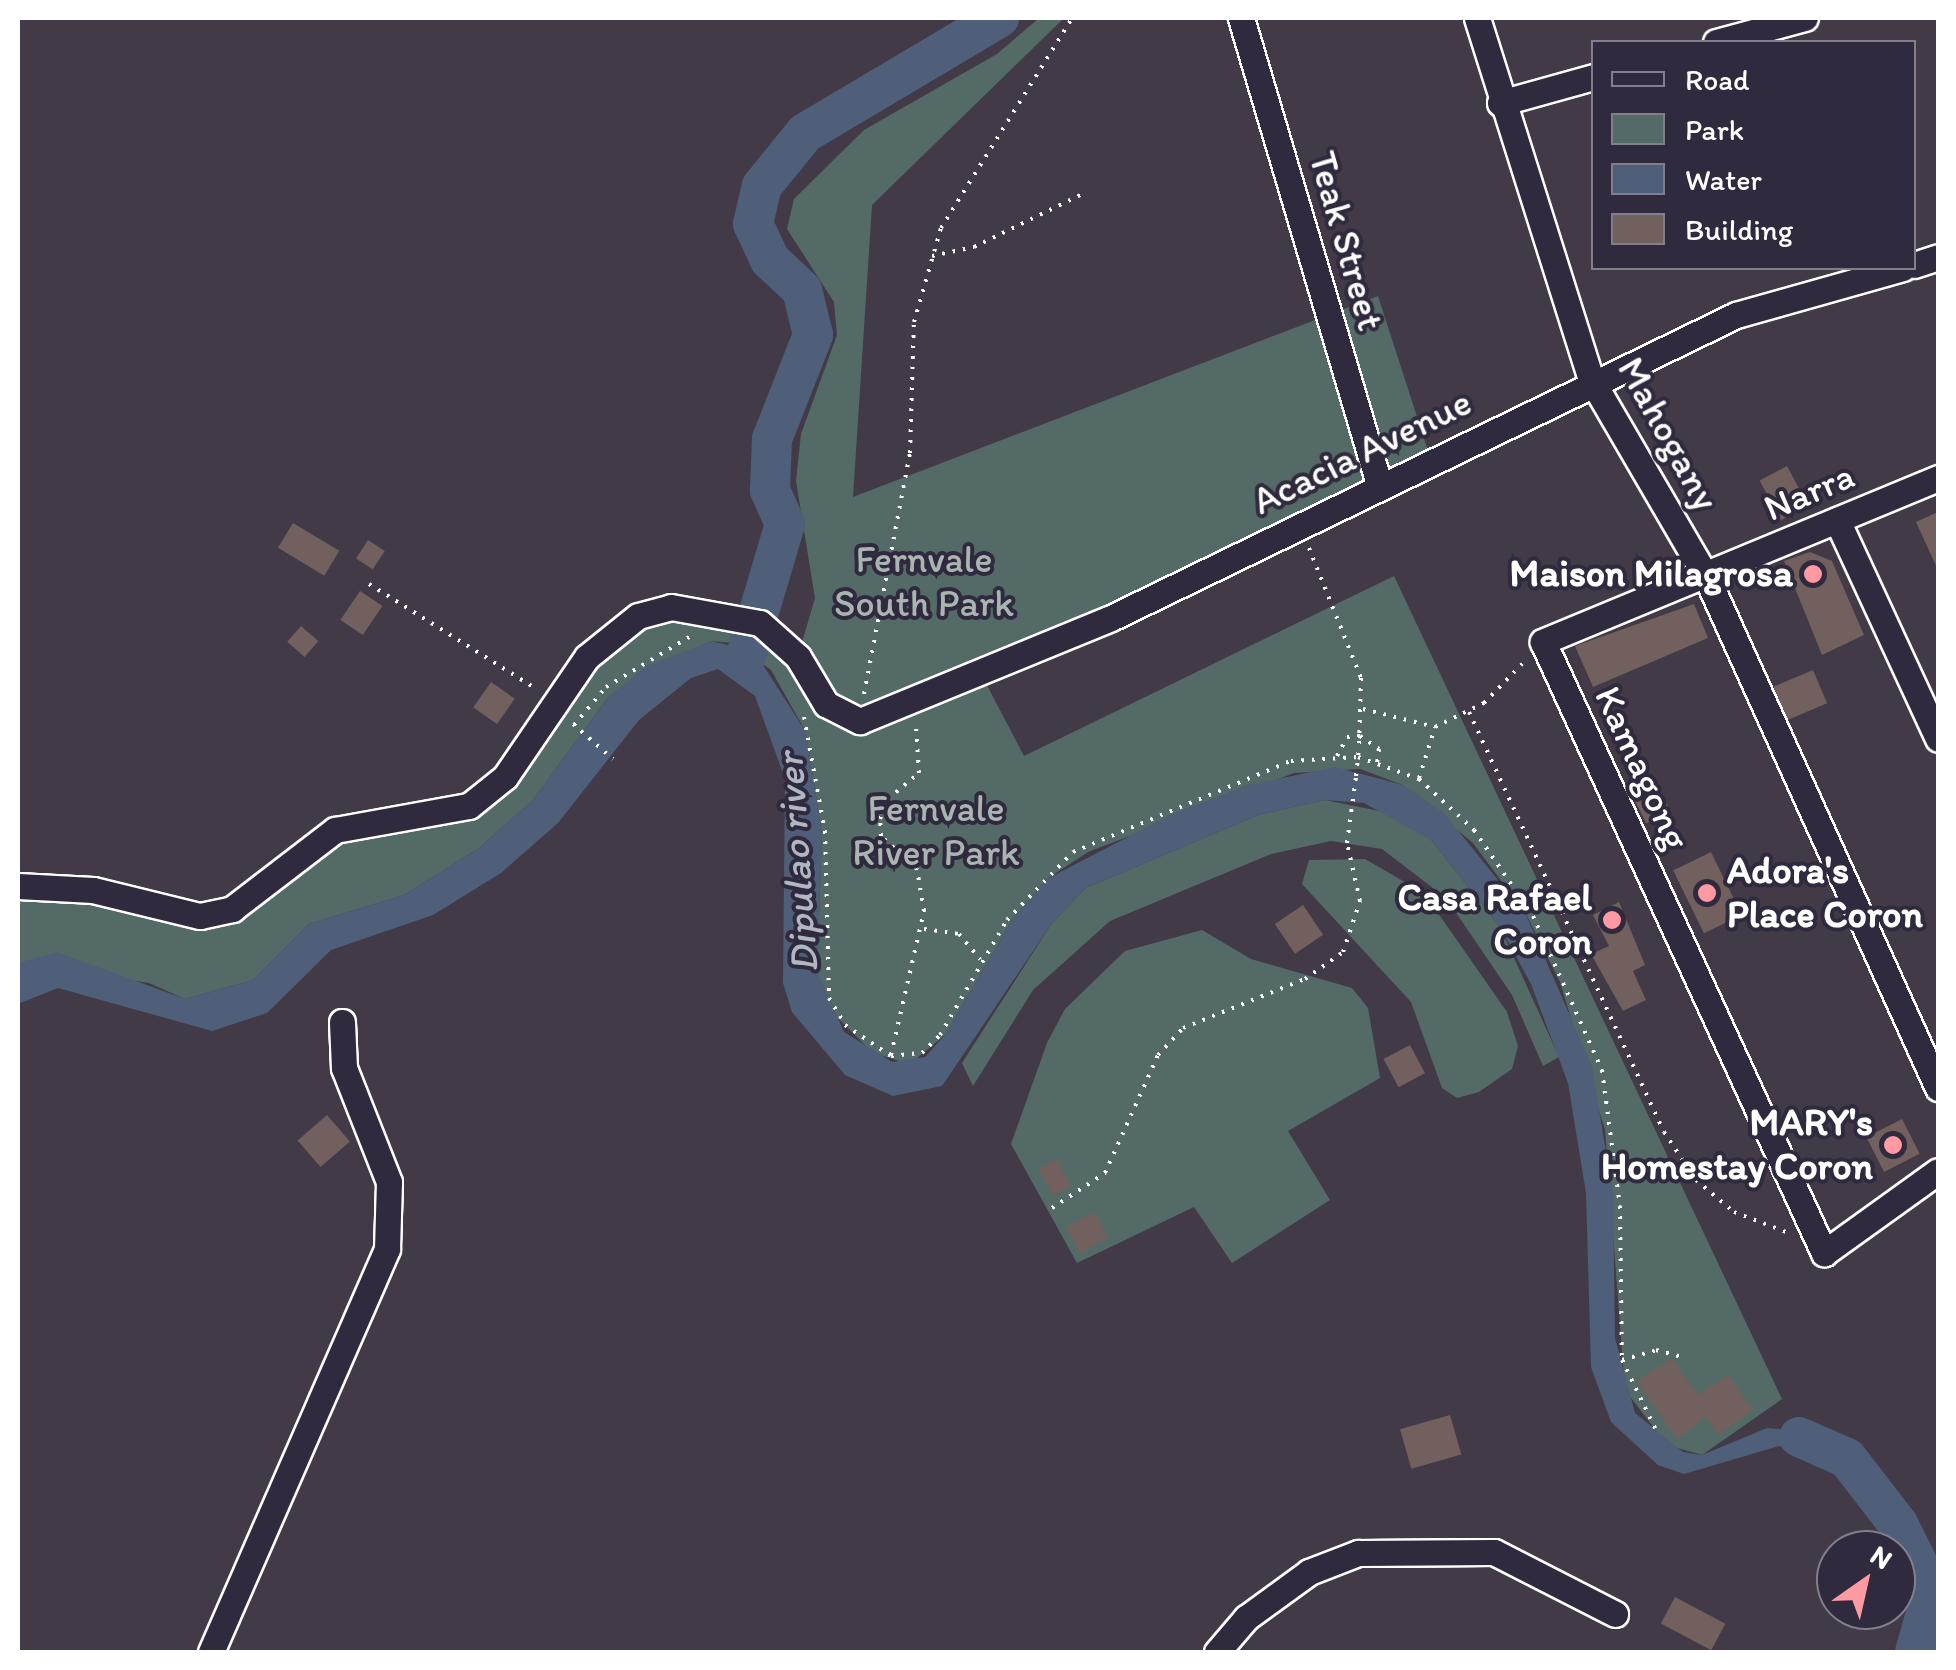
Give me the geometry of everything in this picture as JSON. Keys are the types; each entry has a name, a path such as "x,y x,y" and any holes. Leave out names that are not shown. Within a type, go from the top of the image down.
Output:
{"street":[{"name":"Teak Street","path":"1241,18 1380,486"},
{"name":"Mahogany","path":"1477,18 1500,103 1591,379 1707,578 1938,1088"},
{"path":"1724,40 1806,18"},
{"path":"1500,103 1591,78"},
{"name":"Acacia Avenue","path":"866,719 1298,526 1591,379 1736,315 1896,270"},
{"name":"Narra","path":"1542,642 1707,578 1938,478"},
{"path":"1837,520 1938,738"},
{"path":"18,886 93,890 200,916 232,909 334,830 469,806 505,777 587,657 638,616 707,606 738,612 782,639 826,704 866,719"},
{"name":"Kamagong","path":"1542,642 1820,1244"},
{"path":"211,1652 387,1250 390,1182 344,1068 342,1022"},
{"path":"1820,1244 1938,1171"},
{"path":"1217,1652 1246,1618 1309,1572 1358,1553 1494,1552 1615,1614"}],"path":[{"path":"866,719 868,647 910,453 914,322 932,256 994,131 1072,18"},
{"path":"932,256 974,247 1082,194"},
{"path":"1052,1208 1106,1173 1158,1056 1183,1028 1305,979 1343,952 1360,902 1347,842 1363,709 1350,642 1298,526"},
{"path":"369,584 556,702"},
{"path":"613,760 574,725 642,659 702,633"},
{"path":"1363,709 1435,727 1469,712 1542,642"},
{"path":"796,701 818,772 829,998 845,1025 890,1056 922,1053 940,1035 981,961 1039,881 1073,852 1249,775 1337,756 1377,763 1418,779 1474,830 1533,916 1602,1070 1620,1206 1622,1360 1655,1428"},
{"path":"890,1056 904,1022 902,978 924,928 917,869 881,836 880,819 888,799 920,774 910,702"},
{"path":"1469,712 1664,1132 1696,1180 1734,1212 1820,1244"},
{"path":"1418,779 1435,727"},
{"path":"1337,756 1347,737 1360,736 1378,749 1377,763"},
{"path":"924,928 959,934 981,961"},
{"path":"1622,1360 1656,1350 1682,1356"}],"green space":[{"name":"Fernvale South Park","path":"1039,18 1064,18 872,205 853,497 1378,296 1430,457 980,672 1024,756 1394,576 1782,1399 1702,1455 1667,1445 1625,1390 1605,1130 1560,982 1526,914 1473,843 1403,785 1360,769 1294,773 1088,852 1047,879 1012,920 945,1035 910,1064 873,1053 827,1007 817,971 822,834 806,732 771,670 733,643 711,641 609,696 533,800 479,848 404,895 309,924 253,980 185,999 149,983 18,963 18,886 200,916 302,851 469,806 587,657 638,616 707,607 798,656 815,598 796,481 801,434 837,335 834,302 787,229 794,199 864,130 997,54"},
{"name":"Fernvale River Park","path":"1325,800 1394,814 1431,840 1500,927 1559,1057 1543,1066 1512,995 1446,898 1382,849 1331,841 1271,854 1110,921 1033,990 973,1086 962,1063 1052,923 1086,888 1258,815"},
{"path":"1365,859 1424,893 1507,1012 1518,1046 1512,1069 1479,1092 1457,1098 1442,1088 1411,1002 1302,884 1309,860"},
{"path":"1202,930 1251,959 1352,988 1368,1008 1380,1078 1288,1131 1330,1200 1232,1263 1194,1207 1077,1263 1011,1144 1047,1043 1065,1009 1125,951"}],"water":[{"path":"711,641 754,651 806,732 822,834 817,971 844,1032 892,1062 925,1057 945,1035 1012,920 1047,879 1174,813 1248,785 1335,767 1403,785 1444,813 1526,915 1592,1066 1613,1195 1615,1338 1635,1413 1683,1452 1702,1455 1767,1428 1817,1433 1847,1458 1779,1446 1684,1474 1658,1465 1611,1422 1591,1367 1586,1193 1568,1083 1531,984 1500,927 1431,840 1364,803 1325,800 1258,815 1086,888 1052,923 942,1086 893,1096 845,1075 792,1012 783,983 785,779 755,696 718,669 691,678 639,720 558,823 501,873 433,915 331,950 267,1013 212,1031 58,988 18,1004 18,963 57,952 185,999 253,980 309,924 404,895 479,848 533,800 609,696 647,666"}],"building":[{"path":"1787,466 1808,506 1781,520 1760,481"},
{"path":"1938,512 1938,570 1916,522"},
{"path":"293,523 339,551 324,576 278,548"},
{"path":"368,540 385,551 373,569 356,558"},
{"path":"1810,552 1832,561 1864,635 1822,655 1784,561"},
{"path":"360,591 382,606 363,635 340,620"},
{"path":"1694,604 1708,638 1593,687 1575,646"},
{"path":"301,626 318,641 305,657 287,642"},
{"path":"1813,670 1827,703 1787,720 1773,687"},
{"path":"491,682 515,699 497,724 473,707"},
{"path":"1654,779 1670,811 1646,823 1630,791"},
{"name":"Adora's Place Coron","path":"1711,852 1742,915 1704,933 1673,870"},
{"path":"1619,902 1645,965 1633,971 1646,1000 1623,1011 1591,954 1609,946 1593,915"},
{"path":"1303,905 1323,935 1295,954 1275,924"},
{"path":"1410,1045 1425,1073 1399,1087 1384,1059"},
{"path":"327,1115 350,1141 321,1167 298,1141"},
{"name":"MARY's Homestay Coron","path":"1902,1119 1920,1154 1884,1172 1866,1137"},
{"path":"1056,1159 1071,1186 1054,1196 1039,1169"},
{"path":"1094,1212 1108,1237 1080,1253 1066,1228"},
{"path":"1672,1358 1698,1395 1728,1375 1753,1410 1718,1435 1706,1417 1677,1439 1636,1381"},
{"path":"1450,1415 1461,1454 1411,1469 1400,1429"},
{"path":"1675,1597 1725,1624 1711,1650 1661,1623"}],"waterway":[{"path":"745,659 785,524 770,490 772,439 813,335 802,290 770,260 753,224 762,186 805,133 999,18"},
{"name":"Dipulao river","path":"1799,1437 1847,1458 1898,1524 1932,1592 1915,1652"}],"place":[{"name":"Maison Milagrosa","path":"1813,574"},
{"name":"Adora's Place Coron","path":"1707,893"},
{"name":"Casa Rafael Coron","path":"1612,920"},
{"name":"MARY's Homestay Coron","path":"1893,1145"}]}
